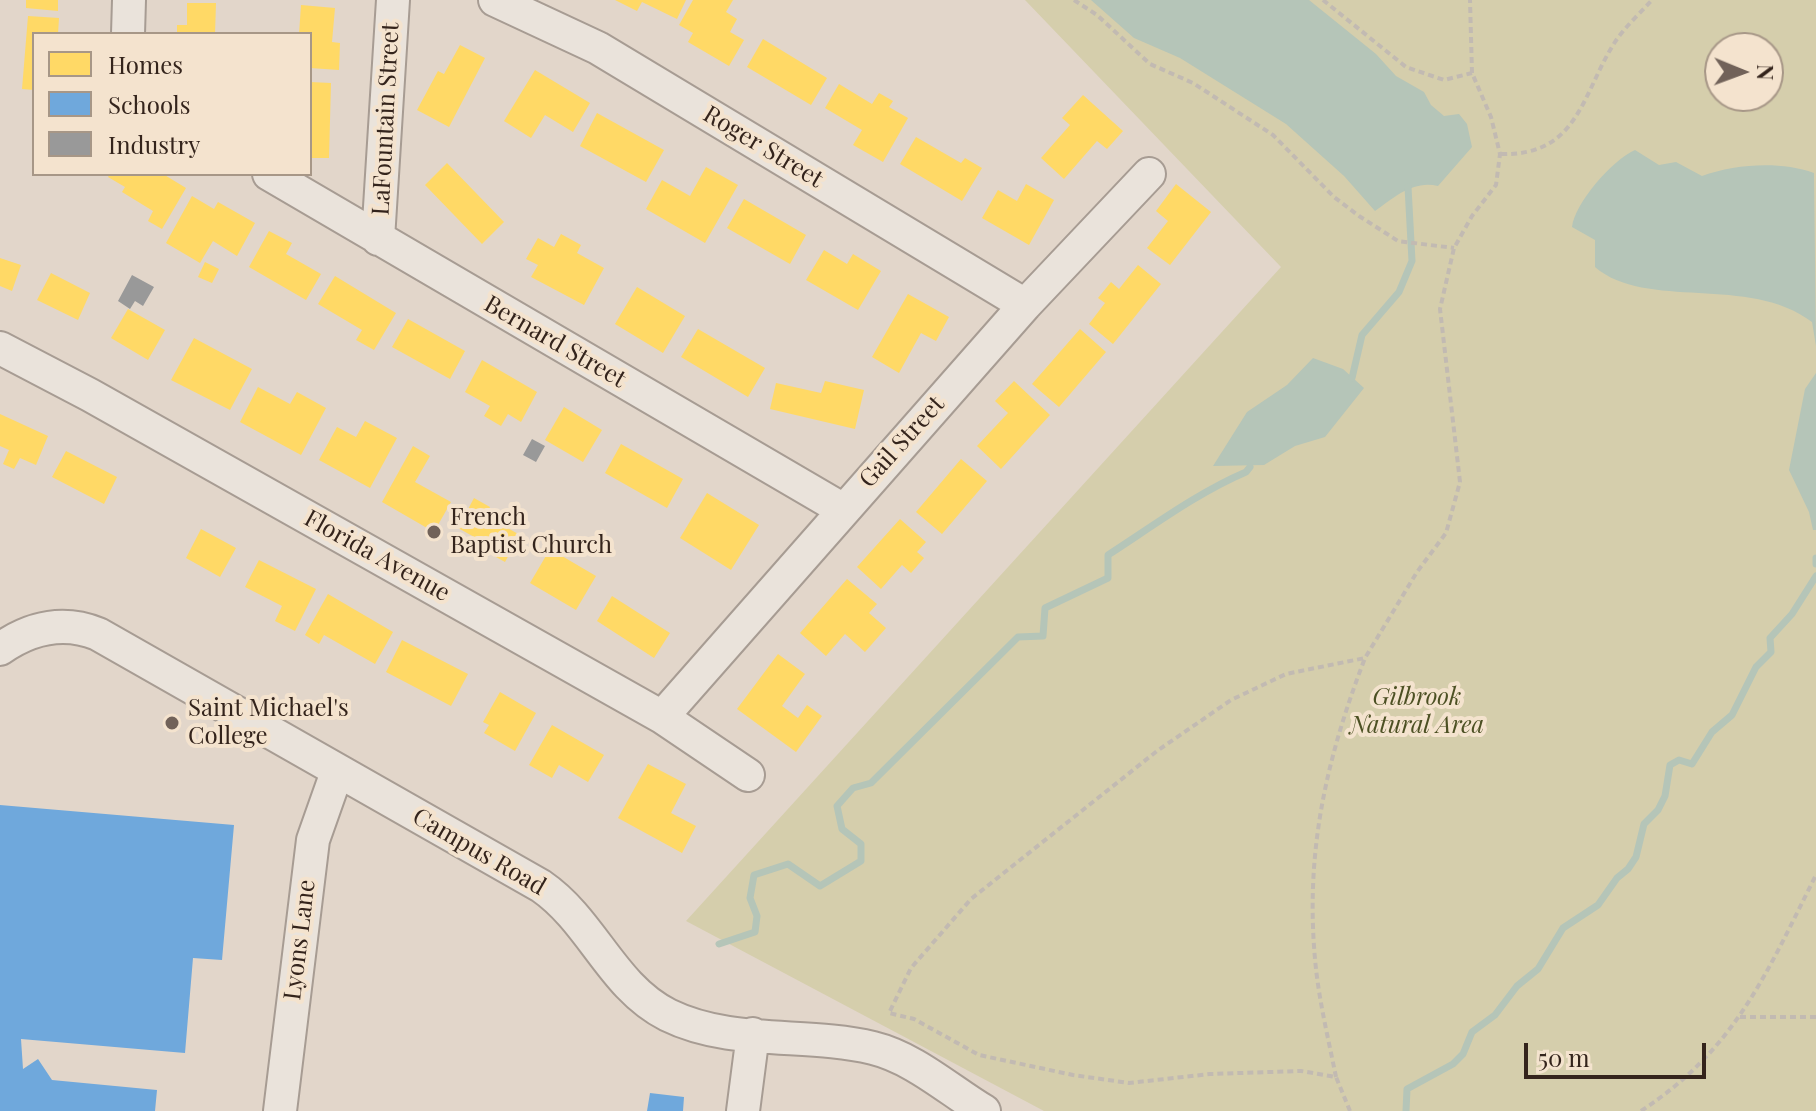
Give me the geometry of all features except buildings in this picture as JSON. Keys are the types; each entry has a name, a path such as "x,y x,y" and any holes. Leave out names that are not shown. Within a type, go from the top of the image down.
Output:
{"street":[{"path":"128,32 129,0"},
{"name":"LaFountain Street","path":"378,239 393,0"},
{"name":"Roger Street","path":"495,0 598,48 1025,305"},
{"name":"Gail Street","path":"662,717 842,509 1025,305 1149,174"},
{"name":"Bernard Street","path":"272,176 842,509"},
{"name":"Florida Avenue","path":"0,348 90,395 662,717 748,775"},
{"name":"Campus Road","path":"0,649 38,629 83,628 554,895 577,917 624,983 653,1007 684,1022 753,1034 875,1048 911,1064 944,1101 984,1111"},
{"name":"Lyons Lane","path":"280,1111 313,840 337,772"},
{"path":"743,1111 753,1034"}],"path":[{"path":"1074,0 1097,15 1150,64 1203,89 1273,135 1334,197 1398,241 1454,248"},
{"path":"1323,0 1406,67 1444,80 1472,73"},
{"path":"1350,1111 1336,1077 1316,970 1312,896 1318,814 1338,728 1365,658 1417,572 1446,533 1460,482 1440,309 1454,248 1496,185 1500,154 1491,117 1472,73 1470,0"},
{"path":"1500,154 1518,155 1549,144 1576,121 1615,42 1652,0"},
{"path":"1336,1077 1301,1071 1210,1074 1129,1083 1073,1075 979,1055 914,1019 889,1013 911,968 971,899 1157,751 1231,700 1286,674 1365,658"},
{"path":"1641,1111 1679,1086 1740,1017 1766,978 1816,875"},
{"path":"1740,1017 1816,1017"}],"green space":[{"name":"Gilbrook Natural Area","path":"1025,0 1816,0 1816,1111 1044,1111 686,921 1281,267"}],"shaded area":[{"path":"1091,0 1309,0 1376,54 1396,76 1424,92 1431,105 1444,116 1459,114 1467,124 1472,147 1438,186 1412,188 1375,211 1344,176 1286,124 1180,58 1134,38"},
{"path":"1635,150 1659,165 1676,162 1702,176 1758,166 1787,167 1814,173 1816,346 1812,322 1787,308 1759,299 1642,287 1616,280 1595,267 1595,240 1572,227 1575,217 1596,183"},
{"path":"1313,358 1343,369 1364,388 1325,437 1295,446 1264,465 1213,466 1247,412 1287,385"},
{"path":"1816,373 1816,530 1813,530 1809,512 1789,470 1805,389"}],"waterway":[{"path":"1352,378 1362,335 1399,292 1412,261 1408,187"},
{"path":"719,944 755,932 757,916 750,898 754,875 788,864 820,886 861,861 861,844 842,829 837,806 853,788 871,783 1018,637 1043,636 1045,608 1108,578 1108,555 1250,467"},
{"path":"1816,558 1816,564"},
{"path":"1406,1111 1407,1089 1453,1064 1463,1054 1472,1032 1495,1015 1517,986 1538,969 1563,928 1598,905 1617,878 1628,869 1636,857 1644,824 1658,810 1665,796 1670,765 1679,760 1692,764 1712,732 1732,715 1756,667 1771,652 1770,638 1792,614 1816,576"}],"place":[{"name":"French Baptist Church","path":"434,532"},
{"name":"Saint Michael's College","path":"172,723"}]}
